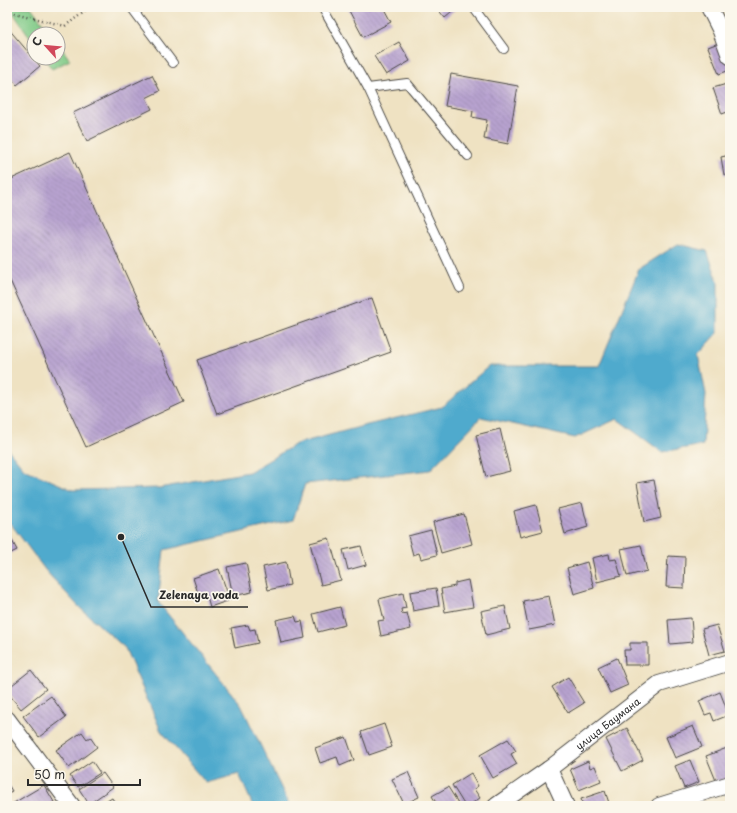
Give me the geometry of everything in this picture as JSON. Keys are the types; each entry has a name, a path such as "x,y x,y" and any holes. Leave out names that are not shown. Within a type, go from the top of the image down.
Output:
{"street":[{"path":"709,7 721,31 730,56"},
{"name":"улица Баумана","path":"496,806 549,769 659,684 730,662"},
{"path":"7,719 72,806"},
{"path":"549,769 566,806"},
{"path":"659,806 730,784"}],"lane":[{"path":"131,7 173,63"},
{"path":"322,7 368,88 460,288"},
{"path":"473,7 504,49"},
{"path":"368,88 407,83 468,156"}],"path":[{"path":"7,11 65,26 91,7"}],"green space":[{"path":"9,7 31,7 45,26 26,26 26,31"},
{"path":"66,54 70,60 66,62"},
{"path":"50,66 58,66 52,69"}],"water":[{"path":"678,244 707,251 718,281 718,333 698,355 706,394 703,445 662,452 617,419 575,438 481,417 430,470 305,484 293,520 164,550 158,602 241,705 290,806 253,806 239,774 206,783 161,731 125,648 79,607 46,571 11,524 7,523 7,448 24,469 73,490 159,488 249,472 296,444 442,407 489,366 599,366 639,269"}],"building":[{"path":"347,7 383,7 391,22 363,37"},
{"path":"436,7 458,7 445,18"},
{"path":"7,27 26,49 26,66 40,66 17,85 7,74"},
{"path":"399,42 410,61 386,75 374,56"},
{"path":"721,42 730,64 730,70 719,74 708,47"},
{"path":"451,74 518,86 508,144 484,139 487,120 472,117 473,111 445,106"},
{"path":"152,75 160,91 146,98 152,109 87,141 73,113"},
{"path":"730,83 730,111 722,114 713,88"},
{"path":"70,152 184,402 86,447 7,274 7,181"},
{"path":"730,155 730,174 724,175 721,157"},
{"path":"372,298 391,352 217,414 197,360"},
{"path":"500,429 510,471 486,477 476,435"},
{"path":"654,480 661,518 644,522 637,483"},
{"path":"582,503 588,527 565,534 558,509"},
{"path":"536,505 543,531 520,537 514,511"},
{"path":"464,514 472,544 441,553 433,522"},
{"path":"431,530 437,555 421,559 419,553 413,555 408,536"},
{"path":"9,535 17,550 7,555 7,536"},
{"path":"329,538 341,580 321,585 310,543"},
{"path":"641,545 647,571 627,576 621,549"},
{"path":"361,546 366,565 348,570 343,550"},
{"path":"609,554 610,560 616,559 621,576 597,582 592,558"},
{"path":"668,556 685,557 684,588 666,587"},
{"path":"286,562 290,585 268,590 263,567"},
{"path":"587,562 594,588 574,594 567,568"},
{"path":"246,563 252,592 233,596 227,567"},
{"path":"219,569 230,600 210,607 206,593 199,596 193,578"},
{"path":"468,580 473,607 445,612 441,589 455,586 455,583"},
{"path":"436,588 439,606 413,611 410,592"},
{"path":"403,593 406,608 401,609 402,614 407,613 411,629 381,636 378,621 384,620 379,599"},
{"path":"549,596 555,625 529,630 523,601"},
{"path":"505,606 510,629 486,635 481,611"},
{"path":"340,607 345,625 318,632 313,614"},
{"path":"295,616 297,622 302,621 305,638 281,643 276,620"},
{"path":"691,618 693,642 670,644 668,620"},
{"path":"248,625 250,630 255,629 258,643 235,648 231,628"},
{"path":"717,625 725,651 709,655 702,629"},
{"path":"630,643 648,643 648,665 625,665 624,650 630,650"},
{"path":"617,658 628,685 610,693 598,667"},
{"path":"31,670 46,689 21,709 7,692 7,689"},
{"path":"568,677 584,703 568,713 552,687"},
{"path":"720,692 729,715 714,721 711,713 705,715 699,701"},
{"path":"51,696 66,717 39,737 23,716"},
{"path":"384,724 392,747 369,755 361,732"},
{"path":"693,726 702,747 675,758 666,737"},
{"path":"627,728 643,760 622,771 606,739"},
{"path":"82,732 87,739 90,737 97,747 69,768 56,750"},
{"path":"346,737 354,760 340,766 337,757 320,763 315,748"},
{"path":"508,739 516,751 511,754 517,764 493,778 480,755"},
{"path":"727,748 730,755 730,777 717,783 706,756"},
{"path":"690,760 699,782 684,788 675,766"},
{"path":"92,761 100,773 78,787 70,776"},
{"path":"588,761 590,768 595,766 601,781 579,790 570,769"},
{"path":"408,772 419,797 404,804 392,779"},
{"path":"103,773 113,787 89,804 79,789"},
{"path":"471,773 478,786 474,789 480,798 468,806 465,806 452,785"},
{"path":"7,783 12,791 7,794"},
{"path":"44,785 54,802 47,806 14,806 12,804"},
{"path":"448,787 460,806 438,806 432,796"},
{"path":"605,791 610,806 583,806 581,799"},
{"path":"112,798 117,806 99,806"}],"place":[{"name":"Zelenaya voda","path":"121,537"}]}
